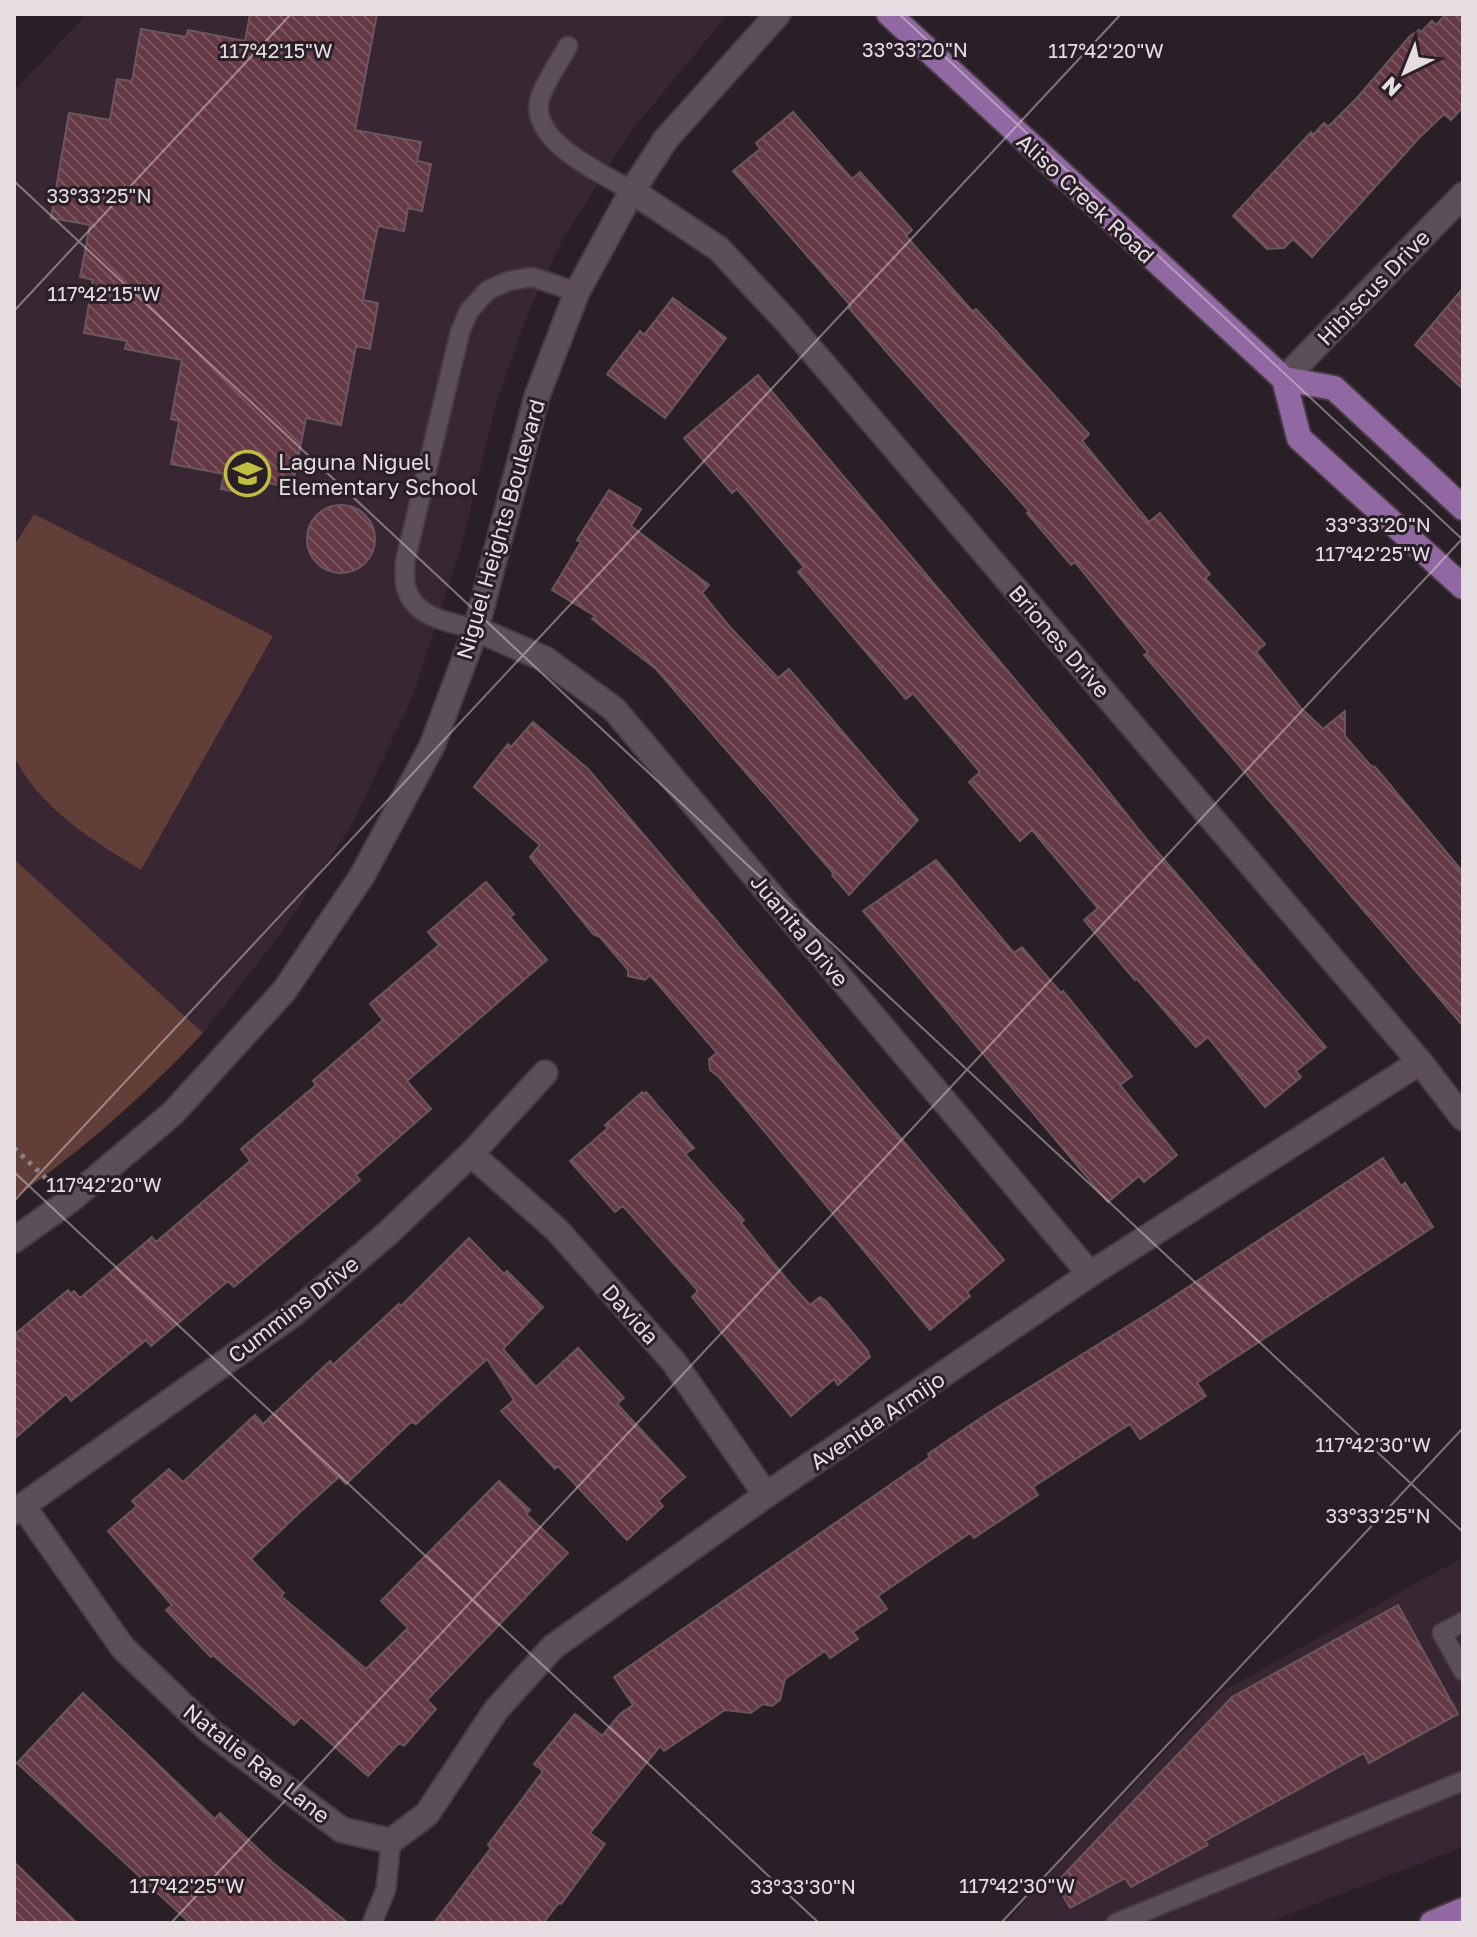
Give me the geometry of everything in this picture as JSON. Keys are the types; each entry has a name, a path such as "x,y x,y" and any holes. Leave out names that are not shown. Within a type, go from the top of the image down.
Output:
{"main road":[{"name":"Aliso Creek Road","path":"889,14 1284,379"},
{"path":"1463,508 1334,388 1284,379 1299,438 1463,587"},
{"path":"1432,1923 1463,1910"}],"street":[{"name":"Niguel Heights Boulevard","path":"14,1240 69,1201 173,1113 284,991 362,876 432,746 476,629 537,396 577,292 632,191 666,139 778,14"},
{"name":"Briones Drive","path":"632,191 719,249 789,324 1420,1062 1463,1118"},
{"name":"Hibiscus Drive","path":"1284,379 1463,195"},
{"name":"Juanita Drive","path":"476,629 545,659 614,709 1090,1274"},
{"name":"Avenida Armijo","path":"391,1841 427,1814 496,1710 553,1647 766,1495 1090,1274 1420,1062"},
{"name":"Cummins Drive","path":"19,1509 292,1315 388,1233 471,1154 545,1073"},
{"name":"Davida","path":"471,1154 557,1230 673,1361 766,1495"},
{"name":"Natalie Rae Lane","path":"19,1509 123,1648 211,1732 342,1830 391,1841"}],"lane":[{"path":"568,46 540,97 539,116 546,133 561,147 632,191"},
{"path":"476,629 433,618 417,608 406,588 405,562 460,332 469,311 488,290 509,281 532,277 577,292"},
{"path":"1463,1622 1442,1633 1463,1671"},
{"path":"1116,1923 1463,1781"},
{"path":"372,1923 386,1889 391,1841"}],"path":[{"path":"14,1148 69,1201"}],"shaded area":[{"name":"Laguna Niguel Elementary School","path":"82,14 728,14 629,134 562,240 527,316 496,404 462,544 413,696 352,824 282,932 203,1033 14,859 14,91 84,17"},
{"path":"34,514 273,636 141,870 69,822 38,792 14,756 14,546"},
{"path":"14,859 203,1033 113,1120 14,1198"},
{"path":"1463,1557 1463,1847 1266,1923 1006,1923 1054,1868 1223,1691"}],"building":[{"path":"250,14 377,14 355,130 421,142 417,161 431,164 422,211 408,208 404,231 378,226 363,300 378,303 370,349 356,346 341,425 306,418 292,488 255,480 252,495 221,489 224,474 171,464 179,421 171,419 182,360 125,349 127,341 84,333 93,280 80,277 90,225 51,218 69,113 110,120 117,79 132,81 141,29 186,37 188,30 245,41"},
{"path":"1446,14 1463,14 1463,107 1451,120 1444,114 1419,138 1312,257 1293,239 1284,248 1267,249 1233,216 1311,132 1313,135 1324,123 1328,127 1357,98 1410,36 1419,30 1421,32 1432,21 1436,25"},
{"path":"793,112 852,179 860,172 912,230 906,236 1089,434 1082,441 1149,522 1160,513 1210,574 1205,578 1265,644 1256,652 1301,708 1323,729 1345,711 1345,736 1463,872 1463,1026 1144,655 1148,652 1075,562 1071,565 1027,513 1029,511 892,358 849,308 851,306 733,171 760,149 756,143"},
{"path":"1463,288 1463,389 1415,345"},
{"path":"673,298 726,338 665,418 607,374 640,331 644,335"},
{"path":"758,375 1148,841 1326,1047 1296,1071 1301,1077 1265,1107 1208,1037 1196,1047 1135,980 1084,920 1098,908 1032,830 1020,841 969,782 980,772 913,693 906,699 798,572 804,567 737,489 732,493 684,438"},
{"path":"609,490 641,509 631,526 709,585 702,593 728,625 778,678 789,669 918,820 849,895 656,669 592,619 595,616 552,590 581,542 577,540"},
{"path":"348,505 369,520 375,539 373,552 365,563 348,573 334,573 317,563 309,552 307,532 317,515 328,507"},
{"path":"533,722 588,769 1004,1260 967,1292 970,1296 930,1330 710,1070 709,1059 717,1053 650,975 645,980 628,976 628,970 600,937 593,934 530,857 540,845 474,787 508,744 511,747"},
{"path":"936,860 1014,953 1022,947 1061,993 1063,991 1132,1076 1120,1085 1177,1155 1144,1182 1139,1176 1108,1202 863,911"},
{"path":"486,882 514,914 510,917 547,960 407,1081 431,1109 356,1175 360,1180 234,1287 228,1281 151,1346 146,1340 71,1401 66,1394 14,1439 14,1341 18,1337 15,1334 68,1290 70,1294 74,1291 80,1298 152,1237 156,1242 250,1161 241,1149 316,1085 313,1081 383,1020 370,1004 439,945 428,932"},
{"path":"642,1092 646,1092 694,1148 685,1154 744,1220 741,1223 789,1282 810,1305 820,1297 826,1301 867,1350 870,1357 838,1385 834,1379 791,1416 692,1297 698,1291 623,1206 615,1212 570,1161 608,1128 605,1125"},
{"path":"1383,1158 1401,1186 1405,1183 1433,1227 1197,1383 1206,1396 1140,1439 1130,1424 1033,1487 1038,1495 974,1538 970,1533 878,1596 887,1609 853,1632 858,1639 830,1658 825,1651 785,1679 780,1700 772,1706 763,1704 751,1713 725,1710 664,1751 660,1746 590,1833 605,1844 561,1904 543,1923 434,1923 491,1848 488,1845 543,1771 534,1764 575,1714 602,1736 620,1714 633,1705 614,1677 930,1457 928,1454 982,1417 1155,1309"},
{"path":"469,1238 504,1274 507,1271 543,1307 503,1349 536,1387 578,1348 624,1398 617,1404 685,1477 658,1501 663,1506 627,1540 501,1411 514,1400 487,1359 416,1424 411,1422 346,1484 339,1477 300,1512 251,1559 284,1593 281,1596 366,1669 408,1628 381,1601 499,1481 530,1510 526,1514 568,1553 427,1700 436,1709 404,1746 399,1743 368,1776 301,1717 294,1725 213,1655 211,1657 166,1610 172,1605 108,1531 137,1506 132,1501 169,1469 183,1482 255,1415 263,1424 330,1361 333,1365 399,1304 401,1306"},
{"path":"1398,1605 1458,1714 1369,1763 1364,1753 1205,1841 1208,1845 1131,1887 1125,1878 1070,1908 1056,1883 1232,1697"},
{"path":"83,1693 215,1819 220,1813 273,1863 348,1923 190,1923 17,1763"},
{"path":"14,1862 77,1923 14,1923"}],"place":[{"name":"Laguna Niguel Elementary School","path":"247,474"}]}
